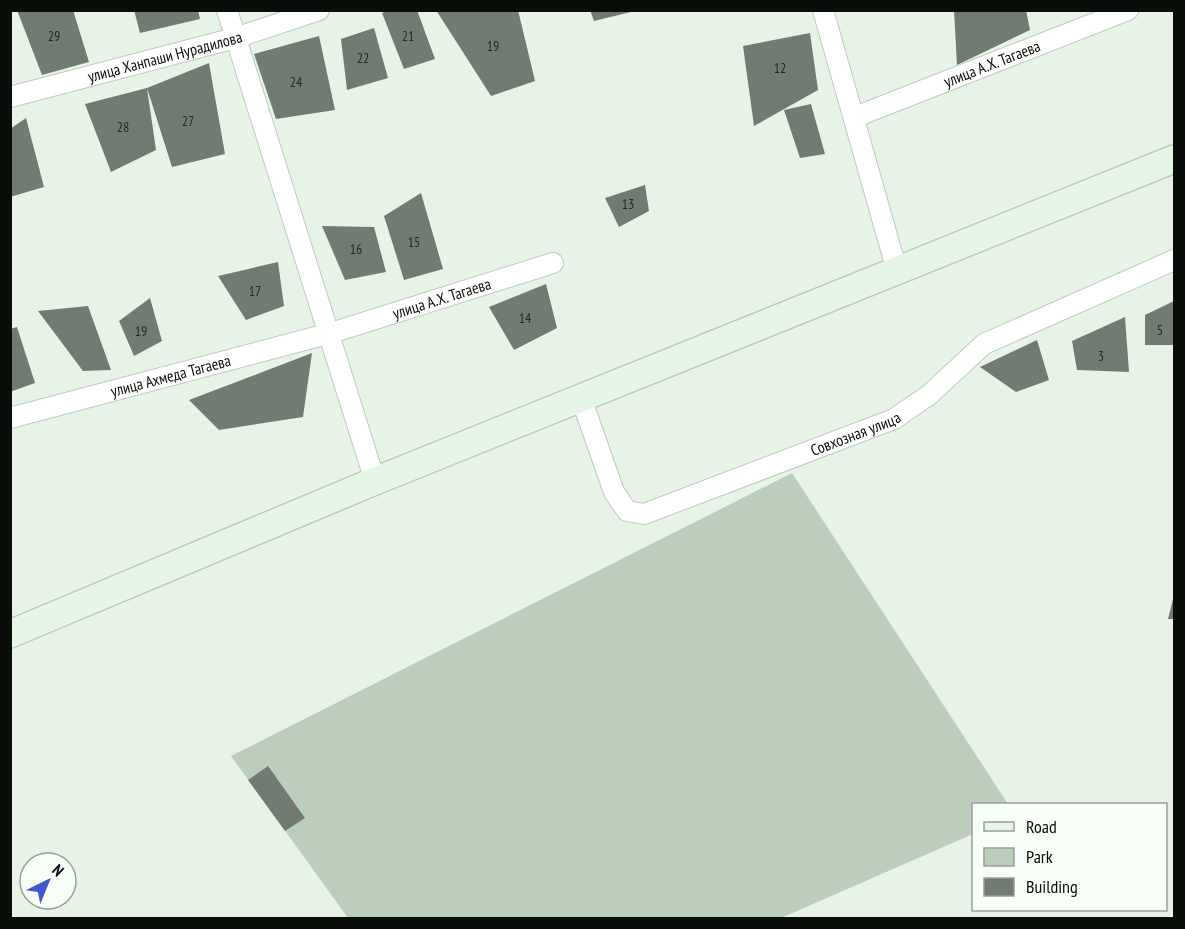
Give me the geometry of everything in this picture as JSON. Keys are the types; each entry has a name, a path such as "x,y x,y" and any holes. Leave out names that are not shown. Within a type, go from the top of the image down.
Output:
{"main road":[{"path":"10,634 375,481 1174,159"}],"street":[{"path":"226,10 331,333 375,481"},
{"name":"улица Ханпаши Нурадилова","path":"10,97 235,38 319,10"},
{"path":"823,10 897,271"},
{"name":"улица А.Х. Тагаева","path":"855,117 1128,10"},
{"name":"Совхозная улица","path":"581,398 614,492 627,511 644,514 894,419 929,395 984,344 1174,260"},
{"name":"улица А.Х. Тагаева","path":"331,333 553,263"},
{"name":"улица Ахмеда Тагаева","path":"10,418 331,333"}],"green space":[{"path":"792,473 1007,803 972,803 972,834 781,918 348,918 231,756"}],"building":[{"path":"17,10 73,10 89,62 42,75"},
{"path":"134,10 198,10 200,19 140,33"},
{"path":"390,10 417,10 435,59 404,69 382,13"},
{"path":"436,10 518,10 535,81 491,96"},
{"path":"590,10 635,10 635,11 594,21"},
{"path":"954,10 1026,10 1030,30 957,65"},
{"path":"374,28 388,78 347,90 341,39"},
{"path":"810,33 818,90 754,126 743,46"},
{"path":"319,36 335,110 276,119 254,54"},
{"path":"209,63 225,154 172,167 147,88"},
{"path":"147,88 156,150 111,172 85,104"},
{"path":"811,104 825,154 800,158 784,110"},
{"path":"26,118 44,187 10,197 10,129"},
{"path":"645,185 649,211 619,227 605,198"},
{"path":"421,193 443,269 404,280 384,216"},
{"path":"322,226 374,227 386,272 345,280"},
{"path":"278,262 284,306 246,320 218,276"},
{"path":"546,284 557,328 514,350 489,307"},
{"path":"150,298 162,341 134,356 119,321"},
{"path":"1174,301 1174,345 1145,345 1145,315"},
{"path":"88,306 111,370 83,371 38,311"},
{"path":"1125,317 1129,372 1077,370 1072,341"},
{"path":"17,327 35,383 10,392 10,329"},
{"path":"1037,340 1049,380 1016,392 980,367"},
{"path":"312,353 303,417 219,430 189,400"},
{"path":"1174,595 1174,619 1168,619"},
{"path":"268,766 305,818 285,831 248,780"}]}
